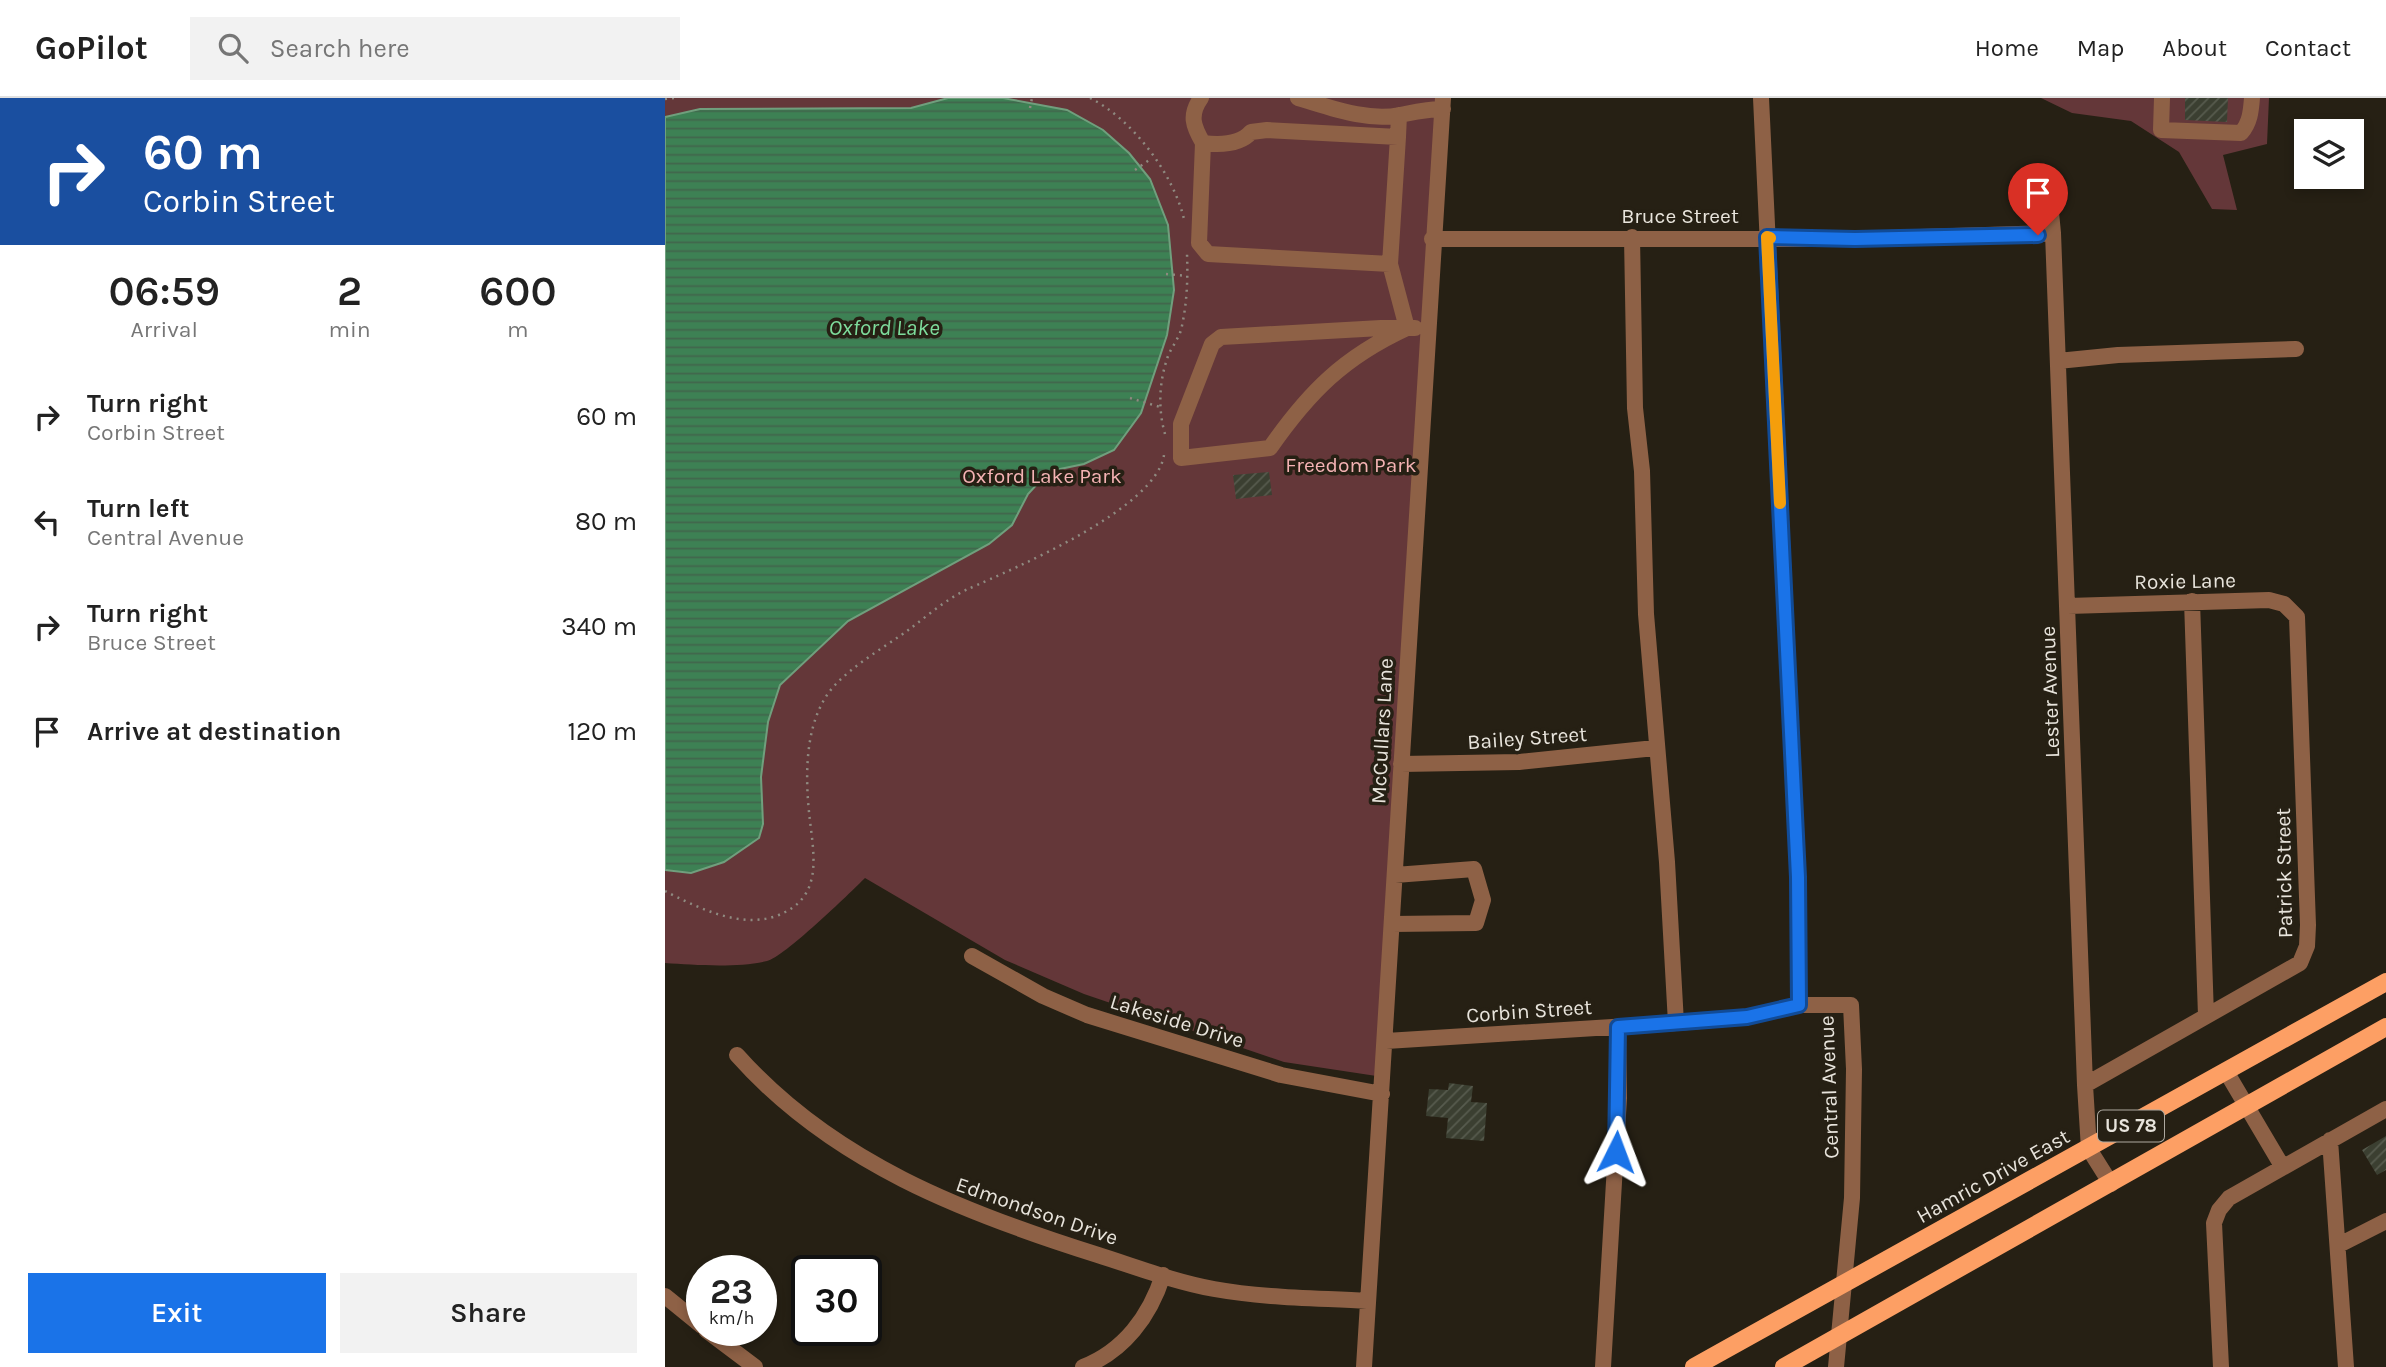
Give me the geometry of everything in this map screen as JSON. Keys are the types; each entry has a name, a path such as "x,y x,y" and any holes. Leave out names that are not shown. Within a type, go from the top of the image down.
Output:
{"main road":[{"name":"Hamric Drive East","path":"1695,1367 2227,1073 2386,982"},
{"name":"US 78","path":"1784,1367 2248,1108 2386,1027"}],"street":[{"path":"1201,98 1194,108 1193,126 1203,143 1199,243 1208,254 1390,264"},
{"path":"1298,98 1368,115 1399,116 1443,103"},
{"name":"Central Avenue","path":"1761,98 1796,822 1799,1005 1851,1005 1854,1069 1852,1198 1836,1367"},
{"path":"2162,98 2161,130 2241,132 2247,127 2252,98"},
{"name":"McCullars Lane","path":"1364,1367 1386,1041 1432,239 1443,103"},
{"path":"1399,116 1390,264 1407,328"},
{"path":"1203,143 1217,145 1244,140 1251,132 1267,130 1398,136"},
{"name":"Lester Avenue","path":"2049,192 2053,233 2085,1086 2089,1149 2111,1184"},
{"name":"Bruce Street","path":"1432,239 1869,239 2053,233"},
{"path":"1632,237 1635,408 1641,471 1655,748 1667,862 1676,1023"},
{"path":"1407,328 1368,346 1337,370 1295,412 1270,448 1181,458 1181,424 1212,344 1221,337 1407,328 1428,329"},
{"path":"2058,361 2118,355 2296,349"},
{"name":"Roxie Lane","path":"2068,606 2269,600 2284,604 2297,617"},
{"path":"2192,601 2206,1016"},
{"name":"Patrick Street","path":"2085,1086 2300,963 2307,946 2297,617"},
{"name":"Bailey Street","path":"1401,764 1519,762 1655,748"},
{"path":"1392,924 1476,923 1483,900 1474,869 1395,875"},
{"name":"Lakeside Drive","path":"972,956 1043,996 1087,1015 1281,1075 1382,1094"},
{"name":"Corbin Street","path":"1386,1041 1747,1017 1799,1005"},
{"path":"1603,1367 1619,1098 1618,1027"},
{"name":"Edmondson Drive","path":"737,1055 765,1086 857,1153 898,1178 998,1223 1163,1275 1232,1292 1367,1301"},
{"path":"2227,1073 2282,1166"},
{"path":"2221,1367 2214,1223 2219,1210 2229,1198 2386,1109"},
{"path":"2330,1140 2346,1367"},
{"path":"2339,1245 2386,1221"},
{"path":"1083,1367 1112,1351 1133,1331 1151,1306 1163,1275"},
{"path":"665,1296 686,1313"},
{"path":"727,1346 755,1367"}],"path":[{"path":"665,99 674,98"},
{"path":"1090,98 1108,107 1174,188 1185,230"},
{"path":"1030,108 1032,99"},
{"path":"1135,170 1152,158"},
{"path":"1166,441 1160,407 1167,358 1181,332 1187,276 1186,243"},
{"path":"1166,274 1187,276"},
{"path":"1130,398 1160,407"},
{"path":"665,891 692,905 745,920 767,919 801,901 813,875 815,845 809,814 808,755 823,703 834,687 856,666 967,589 1013,571 1104,520 1156,475 1165,452"}],"green space":[{"name":"Oxford Lake Park","path":"665,98 1443,98 1383,1077 1284,1062 1084,994 1005,960 865,878 787,949 767,961 730,965 665,963"},
{"path":"2041,98 2269,98 2267,144 2223,155 2237,210 2212,209 2179,152 2131,121 2072,113"}],"water":[{"name":"Oxford Lake","path":"948,98 1003,98 1067,110 1103,130 1129,153 1150,179 1168,225 1174,290 1167,335 1141,413 1114,450 1084,464 1060,469 1040,481 1028,494 1012,525 989,544 848,621 780,685 768,722 761,777 763,824 759,838 724,862 691,873 665,870 665,117 700,109 911,108"}],"building":[{"path":"2185,98 2228,98 2227,122 2185,120"},
{"path":"1269,472 1272,495 1236,499 1233,475"},
{"path":"1449,1083 1473,1086 1471,1102 1487,1103 1484,1141 1446,1138 1448,1118 1426,1116 1429,1089 1448,1090"},
{"path":"2386,1136 2386,1170 2377,1175 2362,1150"}],"slow traffic":[{"path":"1770,238 1767,237 1780,503"}],"route":[{"path":"1616,1152 1619,1098 1618,1027 1747,1017 1799,1005 1799,899 1767,237 1855,239 2038,235"}],"park label":[{"name":"Freedom Park","path":"1351,465"}]}
